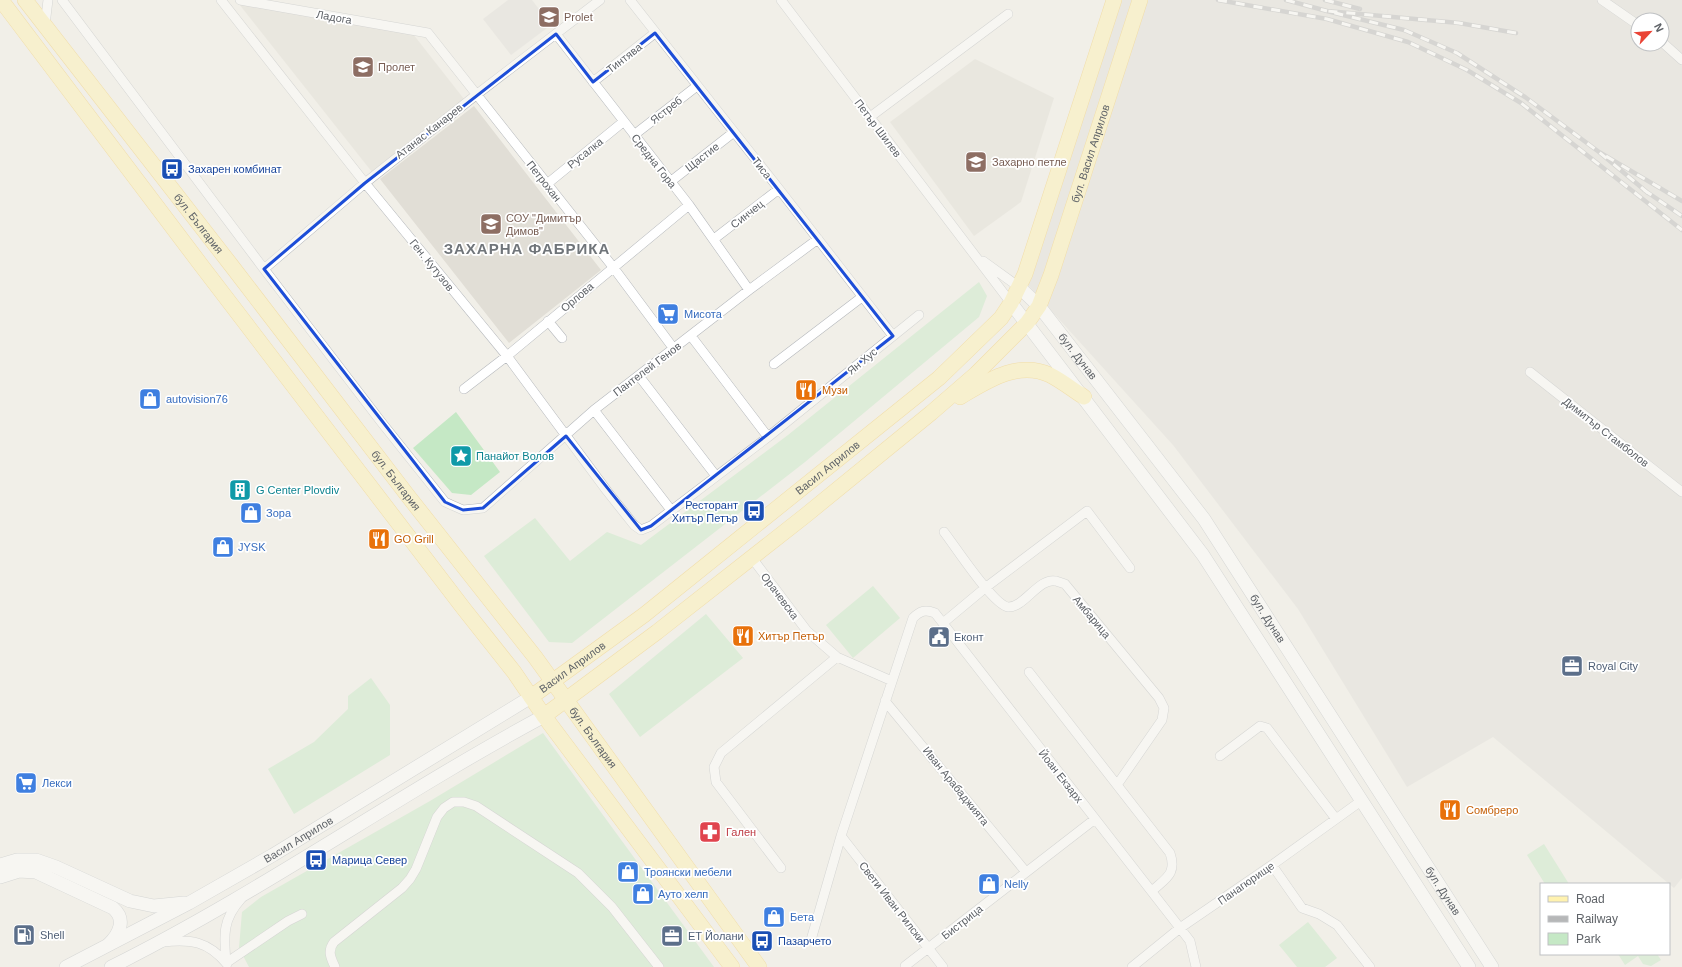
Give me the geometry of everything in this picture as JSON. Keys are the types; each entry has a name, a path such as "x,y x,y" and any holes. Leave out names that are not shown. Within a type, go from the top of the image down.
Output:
{"main road":[{"name":"бул. България","path":"1,0 212,279 464,609 514,672 544,716 732,967"},
{"name":"бул. България","path":"25,0 408,496 553,681 759,967"},
{"path":"1019,287 1026,270 1114,0"},
{"name":"бул. Васил Априлов","path":"1039,306 1051,275 1140,0"},
{"path":"212,279 231,265"},
{"name":"Васил Априлов","path":"66,967 189,902 284,849 531,697 644,614 939,378 1001,318 1019,287"},
{"name":"бул. Дунав","path":"1019,287 1039,306 1204,519 1492,967"},
{"name":"бул. Дунав","path":"1011,303 1203,555 1469,967"},
{"name":"Васил Априлов","path":"111,967 160,943 248,892 544,716 657,632 752,558 932,413 976,374 1027,323 1039,306"},
{"path":"932,413 990,379 1015,370 1024,369 1042,372 1084,397"},
{"path":"0,865 17,860 36,860 56,867 130,901 154,906 189,902"},
{"path":"0,877 19,871 36,872 113,908 118,913 121,926 117,934 107,946"}],"street":[{"path":"44,25 48,0"},
{"path":"62,0 264,269"},
{"name":"Ген. Кутузов","path":"221,0 365,183 507,356 634,525 641,530"},
{"name":"Ладога","path":"240,0 428,33"},
{"name":"Атанас Канарев","path":"264,269 365,183 476,95 600,0"},
{"name":"Тиса","path":"630,0 818,239 892,336"},
{"name":"Петър Шилев","path":"781,0 1011,303"},
{"path":"1602,0 1630,19"},
{"path":"870,117 1008,14"},
{"name":"Петрохан","path":"428,33 613,267 674,349"},
{"name":"Тинтява","path":"593,82 655,33"},
{"name":"Средна Гора","path":"556,34 688,205 749,290"},
{"path":"1670,49 1682,60"},
{"name":"Ястреб","path":"634,135 697,86"},
{"name":"Русалка","path":"547,184 623,122"},
{"name":"Щастие","path":"670,182 734,132"},
{"name":"Синчец","path":"714,240 779,189"},
{"name":"Орлова","path":"464,389 507,356 688,205"},
{"name":"Пантелей Генов","path":"264,269 382,423 445,502 463,510 483,508 594,410 749,290 818,239"},
{"name":"Петър Шилев","path":"975,256 1019,287"},
{"path":"774,364 862,297"},
{"name":"Ян Хус","path":"641,530 650,526 768,436 919,315"},
{"path":"548,321 562,338"},
{"path":"691,336 768,436"},
{"name":"Димитър Стамболов","path":"1530,372 1682,492"},
{"path":"639,376 716,476"},
{"path":"594,410 671,510"},
{"path":"943,623 985,588 1088,511 1130,568"},
{"name":"Амбарица","path":"944,532 985,588 999,603 1009,607 1018,604 1044,584 1054,580 1064,584 1159,698 1164,708 1162,720 1117,786"},
{"name":"Орачевска","path":"752,558 807,631 837,657 892,681"},
{"name":"Йоан Екзарх","path":"892,681 913,618 919,612 927,610 935,613 1190,941 1196,967"},
{"path":"782,868 716,782 714,767 721,753 837,657"},
{"path":"1029,672 1170,853 1174,864 1170,874 1152,891"},
{"path":"811,940 841,836 892,681"},
{"name":"Иван Арабаджията","path":"885,701 1026,872"},
{"path":"1220,756 1260,726 1267,728 1336,819"},
{"name":"Панагюрище","path":"1132,967 1180,928 1272,866 1361,801"},
{"path":"335,967 330,954 330,947 334,942 402,888 416,869 437,817 444,808 453,802 464,802 476,806 578,873 612,906 659,967"},
{"name":"Бистрица","path":"905,966 1095,819"},
{"name":"Свети Иван Рилски","path":"841,836 943,967"},
{"path":"1272,866 1302,908 1319,914 1337,925 1370,967"},
{"path":"227,965 226,923 235,905 248,892"},
{"path":"227,965 288,921 302,914"},
{"path":"160,943 182,940 203,944 219,955 227,965"}],"highlighted area":[{"path":"655,33 893,336 651,526 641,530 566,436 483,508 463,510 445,502 264,269 365,183 556,34 593,82"}],"shaded area":[{"path":"508,0 532,0 551,25 511,55 483,19"},
{"path":"1109,0 1682,0 1682,878 1674,888 1670,883 1668,883 1493,737 1407,787 1298,609 1173,445 1019,275"},
{"name":"Пролет","path":"239,4 413,34 464,99 372,172"},
{"name":"Захарно петле","path":"975,59 1054,98 1021,202 974,236 890,122"},
{"name":"СОУ \"Димитър Димов\"","path":"474,106 601,270 509,343 380,179"}],"green space":[{"path":"979,282 987,296 979,317 805,462 572,643 549,642 484,556 535,518 570,561 607,532 641,545 788,435"},
{"path":"456,412 500,472 471,495 452,493 413,448"},
{"path":"873,586 900,618 853,658 826,625"},
{"path":"706,614 743,658 640,737 609,694"},
{"path":"371,678 390,705 390,755 294,814 268,769 314,742 348,709 348,696"},
{"path":"543,733 714,967 249,967 239,948 242,912 261,897 430,801"},
{"path":"1544,844 1568,883 1544,883 1527,855"},
{"path":"1308,922 1337,958 1325,967 1297,967 1279,945"},
{"path":"1619,955 1658,955 1661,960 1651,966 1643,964 1638,956 1625,965"}],"railway":[{"path":"1218,0 1327,19 1408,42 1467,70 1521,103 1682,230"},
{"path":"1286,0 1327,11"},
{"path":"1325,0 1360,9"},
{"path":"1516,33 1459,23 1327,11 1404,30 1457,53 1525,97 1599,152"},
{"path":"1648,193 1599,152 1682,201"},
{"path":"1644,190 1682,216"}],"place":[{"name":"Prolet","path":"549,17"},
{"name":"Пролет","path":"363,67"},
{"name":"Захарно петле","path":"976,162"},
{"name":"Захарен комбинат","path":"172,169"},
{"name":"СОУ \"Димитър Димов\"","path":"491,224"},
{"name":"Мисота","path":"668,314"},
{"name":"Музи","path":"806,390"},
{"name":"autovision76","path":"150,399"},
{"name":"Панайот Волов","path":"461,456"},
{"name":"G Center Plovdiv","path":"240,490"},
{"name":"Ресторант Хитър Петър","path":"754,511"},
{"name":"Зора","path":"251,513"},
{"name":"GO Grill","path":"379,539"},
{"name":"JYSK","path":"223,547"},
{"name":"Хитър Петър","path":"743,636"},
{"name":"Еконт","path":"939,637"},
{"name":"Royal City","path":"1572,666"},
{"name":"Лекси","path":"26,783"},
{"name":"Сомбреро","path":"1450,810"},
{"name":"Гален","path":"710,832"},
{"name":"Марица Север","path":"316,860"},
{"name":"Троянски мебели","path":"628,872"},
{"name":"Nelly","path":"989,884"},
{"name":"Ауто хелп","path":"643,894"},
{"name":"Бета","path":"774,917"},
{"name":"Shell","path":"24,935"},
{"name":"ЕТ Йолани","path":"672,936"},
{"name":"Пазарчето","path":"762,941"}],"district":[{"name":"ЗАХАРНА ФАБРИКА","path":"527,248"}]}
